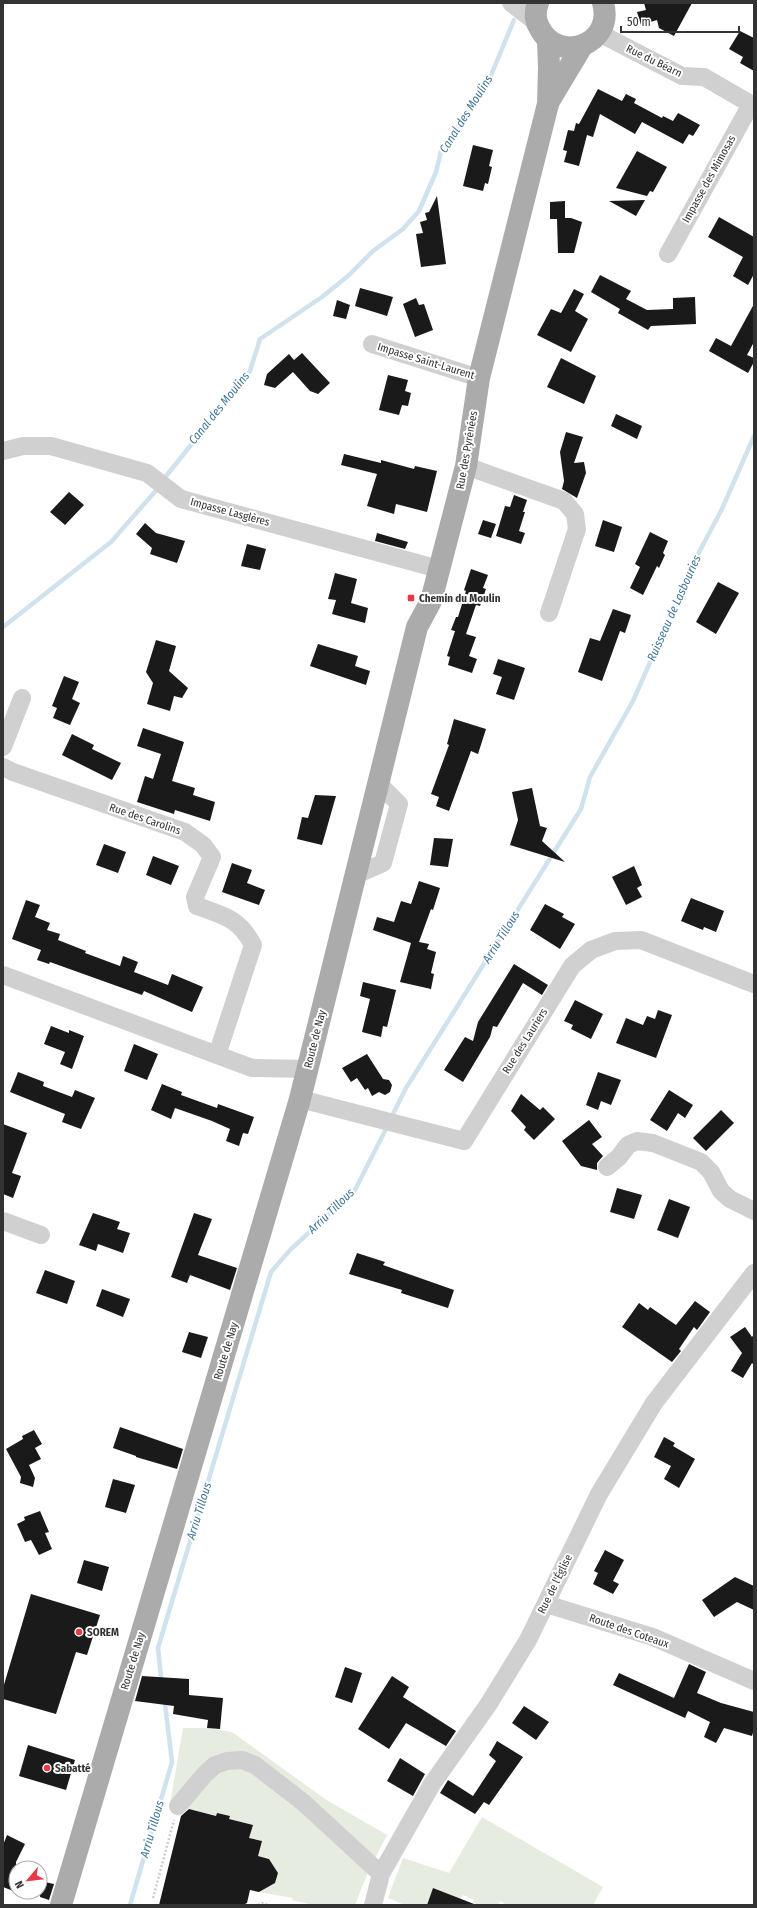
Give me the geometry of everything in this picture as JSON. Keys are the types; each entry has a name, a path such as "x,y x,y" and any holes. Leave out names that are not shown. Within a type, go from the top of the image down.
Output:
{"main road":[{"name":"Rue des Pyrénées","path":"548,104 590,40 604,22 605,10 603,3"},
{"path":"541,22 564,47 590,40"},
{"name":"Rue des Pyrénées","path":"377,788 417,627 431,601 466,466 480,378 548,104 549,68 541,22"},
{"name":"Route de Nay","path":"61,1905 300,1099 377,788"}],"street":[{"path":"511,3 541,22"},
{"name":"Rue du Béarn","path":"590,40 682,76 704,77 753,105"},
{"name":"Impasse des Mimosas","path":"668,254 753,105"},
{"name":"Impasse Saint-Laurent","path":"372,344 480,378"},
{"name":"Impasse Lasglères","path":"3,451 23,446 51,446 147,473 181,499 439,569"},
{"path":"466,466 564,501 575,514 577,529 549,613"},
{"path":"3,747 22,698"},
{"name":"Rue des Carolins","path":"3,767 13,772 185,832 203,845 212,857 195,897 197,906 233,920 246,932 253,945 217,1055"},
{"name":"Rue des Lauriers","path":"300,1099 464,1141 572,966 591,950 615,941 640,940 754,984"},
{"path":"3,975 252,1068 308,1069"},
{"path":"606,1167 618,1157 628,1145 637,1141 653,1143 701,1162 711,1172 721,1191 730,1199 754,1211"},
{"path":"3,1221 41,1235"},
{"name":"Rue de l'Église","path":"373,1905 381,1874 432,1784 488,1705 528,1640 599,1494 654,1403 754,1273"},
{"name":"Route des Coteaux","path":"546,1604 653,1637 754,1681"},
{"path":"178,1806 205,1774 215,1765 227,1760 242,1760 255,1765 304,1803 381,1874"}],"path":[{"path":"153,1898 178,1806"},
{"path":"258,1905 262,1903 268,1905"}],"shaded area":[{"path":"183,1728 207,1728 232,1732 325,1799 387,1835 368,1872 355,1905 313,1905 292,1900 293,1898 259,1892 275,1883 278,1873 268,1858 222,1847 229,1816 217,1813 216,1816 170,1804"},
{"path":"482,1817 603,1887 593,1905 507,1905 500,1901 498,1905 478,1905 473,1903 474,1900 463,1895 461,1899 433,1888 427,1904 431,1905 405,1905 388,1898 403,1858 449,1873"}],"building":[{"path":"644,3 692,3 674,36 659,28 657,20 641,25 637,12 646,10"},
{"path":"740,31 754,38 754,71 740,63 743,57 729,49"},
{"path":"598,89 622,101 626,94 636,99 634,103 662,118 663,116 673,121 678,113 700,125 693,136 689,134 683,144 642,122 635,134 600,114 593,137 587,135 579,166 564,162 567,151 563,150 568,130 574,131 576,123 579,124"},
{"path":"473,145 493,150 489,166 492,167 488,184 485,183 483,191 463,186"},
{"path":"637,151 667,167 653,192 650,191 647,196 616,188"},
{"path":"437,196 446,264 421,267 416,234 423,233 420,222 427,220 425,213 429,212"},
{"path":"645,200 636,216 609,201"},
{"path":"565,201 565,218 571,218 582,222 574,253 558,253 557,219 550,219 550,202"},
{"path":"719,217 754,237 754,274 748,285 733,276 743,257 708,237"},
{"path":"600,275 631,291 626,299 647,310 673,309 673,298 695,297 696,324 651,326 648,330 618,313 620,309 591,292"},
{"path":"360,288 393,297 387,316 355,306"},
{"path":"574,289 584,294 575,311 588,319 571,352 537,335 551,309 561,313"},
{"path":"416,298 419,305 424,304 433,330 415,337 403,304"},
{"path":"337,300 350,305 346,319 333,316"},
{"path":"754,304 754,342 747,355 754,358 754,362 748,373 709,351 716,338 731,346"},
{"path":"302,353 330,383 318,394 310,391 293,372 275,388 264,385 267,374 289,354 294,360"},
{"path":"561,358 596,376 584,404 547,387"},
{"path":"388,375 408,380 405,391 411,393 408,406 402,405 399,415 379,410"},
{"path":"616,414 642,426 637,439 611,426"},
{"path":"566,432 583,437 574,463 584,462 586,473 577,498 562,489 564,481 560,452"},
{"path":"344,454 381,463 381,460 414,469 415,466 437,471 427,512 396,504 394,514 367,506 377,474 341,465"},
{"path":"69,492 84,505 65,525 50,512"},
{"path":"514,495 527,500 519,531 525,533 521,544 496,536 505,506 510,507"},
{"path":"483,520 496,524 491,538 478,534"},
{"path":"603,520 622,527 614,552 595,546"},
{"path":"145,523 156,533 185,541 177,563 150,554 152,548 136,534"},
{"path":"650,532 668,541 663,553 665,555 659,568 657,566 643,595 630,588 640,567 635,564"},
{"path":"377,533 408,542 405,549 375,541"},
{"path":"247,544 266,549 260,570 241,566"},
{"path":"471,569 488,575 483,588 486,589 480,606 476,605 466,634 476,637 469,656 477,659 472,673 448,665 450,657 447,656 455,631 451,630 456,617 458,617 466,591 464,590"},
{"path":"335,573 357,579 351,603 368,608 365,623 332,614 336,600 328,599"},
{"path":"718,582 739,593 716,634 696,622"},
{"path":"613,609 631,615 625,633 620,631 602,681 578,672 590,638 600,641"},
{"path":"156,640 176,646 169,671 188,688 182,698 174,696 170,711 147,704 153,683 146,672"},
{"path":"318,644 358,656 355,666 370,671 366,685 310,666"},
{"path":"498,659 525,668 514,700 496,694 502,677 493,674"},
{"path":"64,676 79,682 72,699 80,703 70,725 53,718 57,708 52,706"},
{"path":"454,719 486,729 478,754 471,751 449,811 436,806 439,797 431,794 449,745 447,744"},
{"path":"143,728 184,742 172,781 195,788 193,795 215,802 210,821 175,810 174,814 137,802 145,776 153,779 161,754 137,746"},
{"path":"72,734 94,745 92,749 121,763 112,780 62,755"},
{"path":"532,788 540,826 547,828 542,841 565,862 510,845 518,820 512,792"},
{"path":"315,795 336,796 322,845 297,839 302,817 308,818"},
{"path":"434,838 453,839 448,867 430,865"},
{"path":"104,844 126,852 118,873 96,865"},
{"path":"153,856 179,866 171,885 146,875"},
{"path":"232,863 252,870 247,883 265,890 259,905 222,892"},
{"path":"634,866 642,885 637,888 642,897 626,905 612,877"},
{"path":"419,881 440,888 433,910 431,909 419,942 429,944 427,949 436,952 431,973 434,974 431,989 400,982 411,943 373,930 377,917 394,922 401,901 411,904"},
{"path":"691,898 724,911 716,932 704,927 703,930 681,921"},
{"path":"26,900 40,905 35,917 50,923 47,930 60,934 58,940 86,951 85,953 120,966 123,956 138,962 134,972 168,985 172,974 203,987 192,1012 144,991 142,995 50,962 49,964 37,960 41,950 12,939"},
{"path":"545,904 564,914 562,917 575,924 560,949 530,930"},
{"path":"514,964 548,985 542,995 523,983 497,1027 493,1026 490,1037 463,1082 444,1070 465,1037 473,1041 478,1022"},
{"path":"363,982 396,990 387,1027 383,1026 381,1037 362,1032 370,999 360,996"},
{"path":"575,1000 603,1014 591,1039 571,1029 573,1025 564,1021"},
{"path":"658,1010 672,1015 656,1058 616,1043 626,1018 643,1025 647,1016 655,1019"},
{"path":"51,1026 69,1033 69,1030 84,1036 72,1069 60,1064 65,1052 44,1044"},
{"path":"134,1044 158,1054 147,1080 124,1071"},
{"path":"367,1054 383,1079 389,1080 392,1085 390,1092 385,1095 379,1092 372,1096 368,1088 365,1090 357,1078 351,1082 342,1068"},
{"path":"18,1072 44,1082 43,1086 72,1097 75,1090 95,1098 81,1129 62,1122 65,1114 10,1092"},
{"path":"598,1072 621,1080 611,1105 601,1101 598,1110 586,1105"},
{"path":"162,1084 182,1092 181,1095 217,1108 218,1104 254,1117 248,1134 243,1133 239,1146 226,1141 230,1129 212,1121 175,1108 171,1119 151,1110"},
{"path":"669,1090 693,1105 685,1118 678,1113 667,1131 650,1120"},
{"path":"521,1094 540,1110 543,1107 555,1119 534,1140 524,1130 526,1127 511,1111"},
{"path":"721,1110 734,1123 706,1151 693,1138"},
{"path":"589,1120 602,1137 592,1144 603,1156 597,1163 597,1170 581,1166 562,1141"},
{"path":"3,1124 27,1133 12,1173 21,1176 13,1198 3,1194"},
{"path":"617,1188 642,1195 634,1219 610,1212"},
{"path":"669,1199 690,1207 678,1238 657,1230"},
{"path":"93,1213 120,1222 117,1229 130,1233 123,1253 98,1244 96,1251 79,1245"},
{"path":"194,1213 212,1219 198,1255 237,1268 230,1290 190,1275 187,1283 171,1277"},
{"path":"357,1253 385,1262 383,1265 454,1290 448,1308 401,1293 402,1290 349,1274"},
{"path":"45,1270 75,1281 67,1304 36,1293"},
{"path":"102,1289 130,1299 123,1317 96,1306"},
{"path":"695,1301 710,1312 697,1330 694,1327 679,1349 681,1351 672,1362 622,1327 639,1303 648,1310 650,1307 676,1325"},
{"path":"745,1327 752,1337 754,1334 754,1365 752,1363 743,1378 731,1371 742,1353 730,1337"},
{"path":"189,1332 208,1337 201,1358 182,1352"},
{"path":"120,1427 183,1449 177,1469 136,1457 113,1448"},
{"path":"34,1430 42,1444 35,1448 41,1459 29,1465 35,1478 33,1487 20,1483 21,1477 6,1449 23,1439 22,1436"},
{"path":"664,1437 675,1443 673,1446 695,1459 679,1488 664,1479 671,1466 654,1457"},
{"path":"113,1479 135,1485 126,1513 105,1507"},
{"path":"40,1511 49,1532 45,1533 52,1549 39,1555 31,1540 25,1542 17,1524 25,1520 24,1517"},
{"path":"605,1550 624,1560 613,1581 619,1584 613,1594 593,1584 598,1573 594,1571"},
{"path":"84,1560 109,1567 102,1591 77,1583"},
{"path":"735,1577 754,1586 754,1610 737,1602 714,1617 702,1600"},
{"path":"31,1594 100,1615 87,1655 76,1652 56,1714 3,1699 3,1688"},
{"path":"689,1664 706,1672 697,1693 721,1703 754,1712 754,1729 752,1736 724,1728 716,1743 704,1737 710,1722 688,1711 685,1718 613,1685 619,1673 674,1698"},
{"path":"345,1667 362,1673 352,1703 335,1697"},
{"path":"142,1676 189,1679 189,1695 223,1698 220,1729 207,1728 208,1720 173,1714 174,1706 135,1701"},
{"path":"392,1676 409,1687 403,1697 456,1731 446,1746 406,1723 389,1749 358,1729"},
{"path":"524,1706 549,1722 536,1740 512,1723"},
{"path":"497,1741 523,1757 489,1805 484,1802 475,1814 440,1793 448,1780 473,1796 496,1761 489,1755"},
{"name":"Sabatté","path":"28,1745 75,1760 66,1790 19,1776"},
{"path":"400,1758 425,1774 413,1796 387,1781"},
{"path":"189,1809 216,1816 217,1813 230,1816 229,1819 253,1825 249,1838 262,1841 258,1856 269,1859 278,1873 275,1883 259,1892 250,1890 247,1903 243,1905 159,1905 181,1816"},
{"path":"7,1835 25,1844 17,1860 8,1860 8,1889 3,1887 3,1845"},
{"path":"48,1883 54,1884 48,1900"},
{"path":"433,1888 474,1904 474,1905 427,1905"}],"waterway":[{"name":"Canal des Moulins","path":"163,480 250,371 260,339 322,297 348,276 373,251 403,229 419,211 436,172 441,151 489,80 514,20"},
{"name":"Arriu Tillous","path":"391,1118 406,1088 581,809 590,777 633,701 696,558 722,509 754,436"},
{"name":"Canal des Moulins","path":"3,627 111,542 159,487"},
{"name":"Arriu Tillous","path":"161,1677 158,1648 271,1272 290,1250 355,1190 388,1125"},
{"name":"Arriu Tillous","path":"130,1905 172,1762 165,1704"}],"place":[{"name":"Chemin du Moulin","path":"411,598"},
{"name":"SOREM","path":"79,1632"},
{"name":"Sabatté","path":"47,1768"}],"water label":[{"name":"Ruisseau de Lasbouries","path":"674,608"}]}
